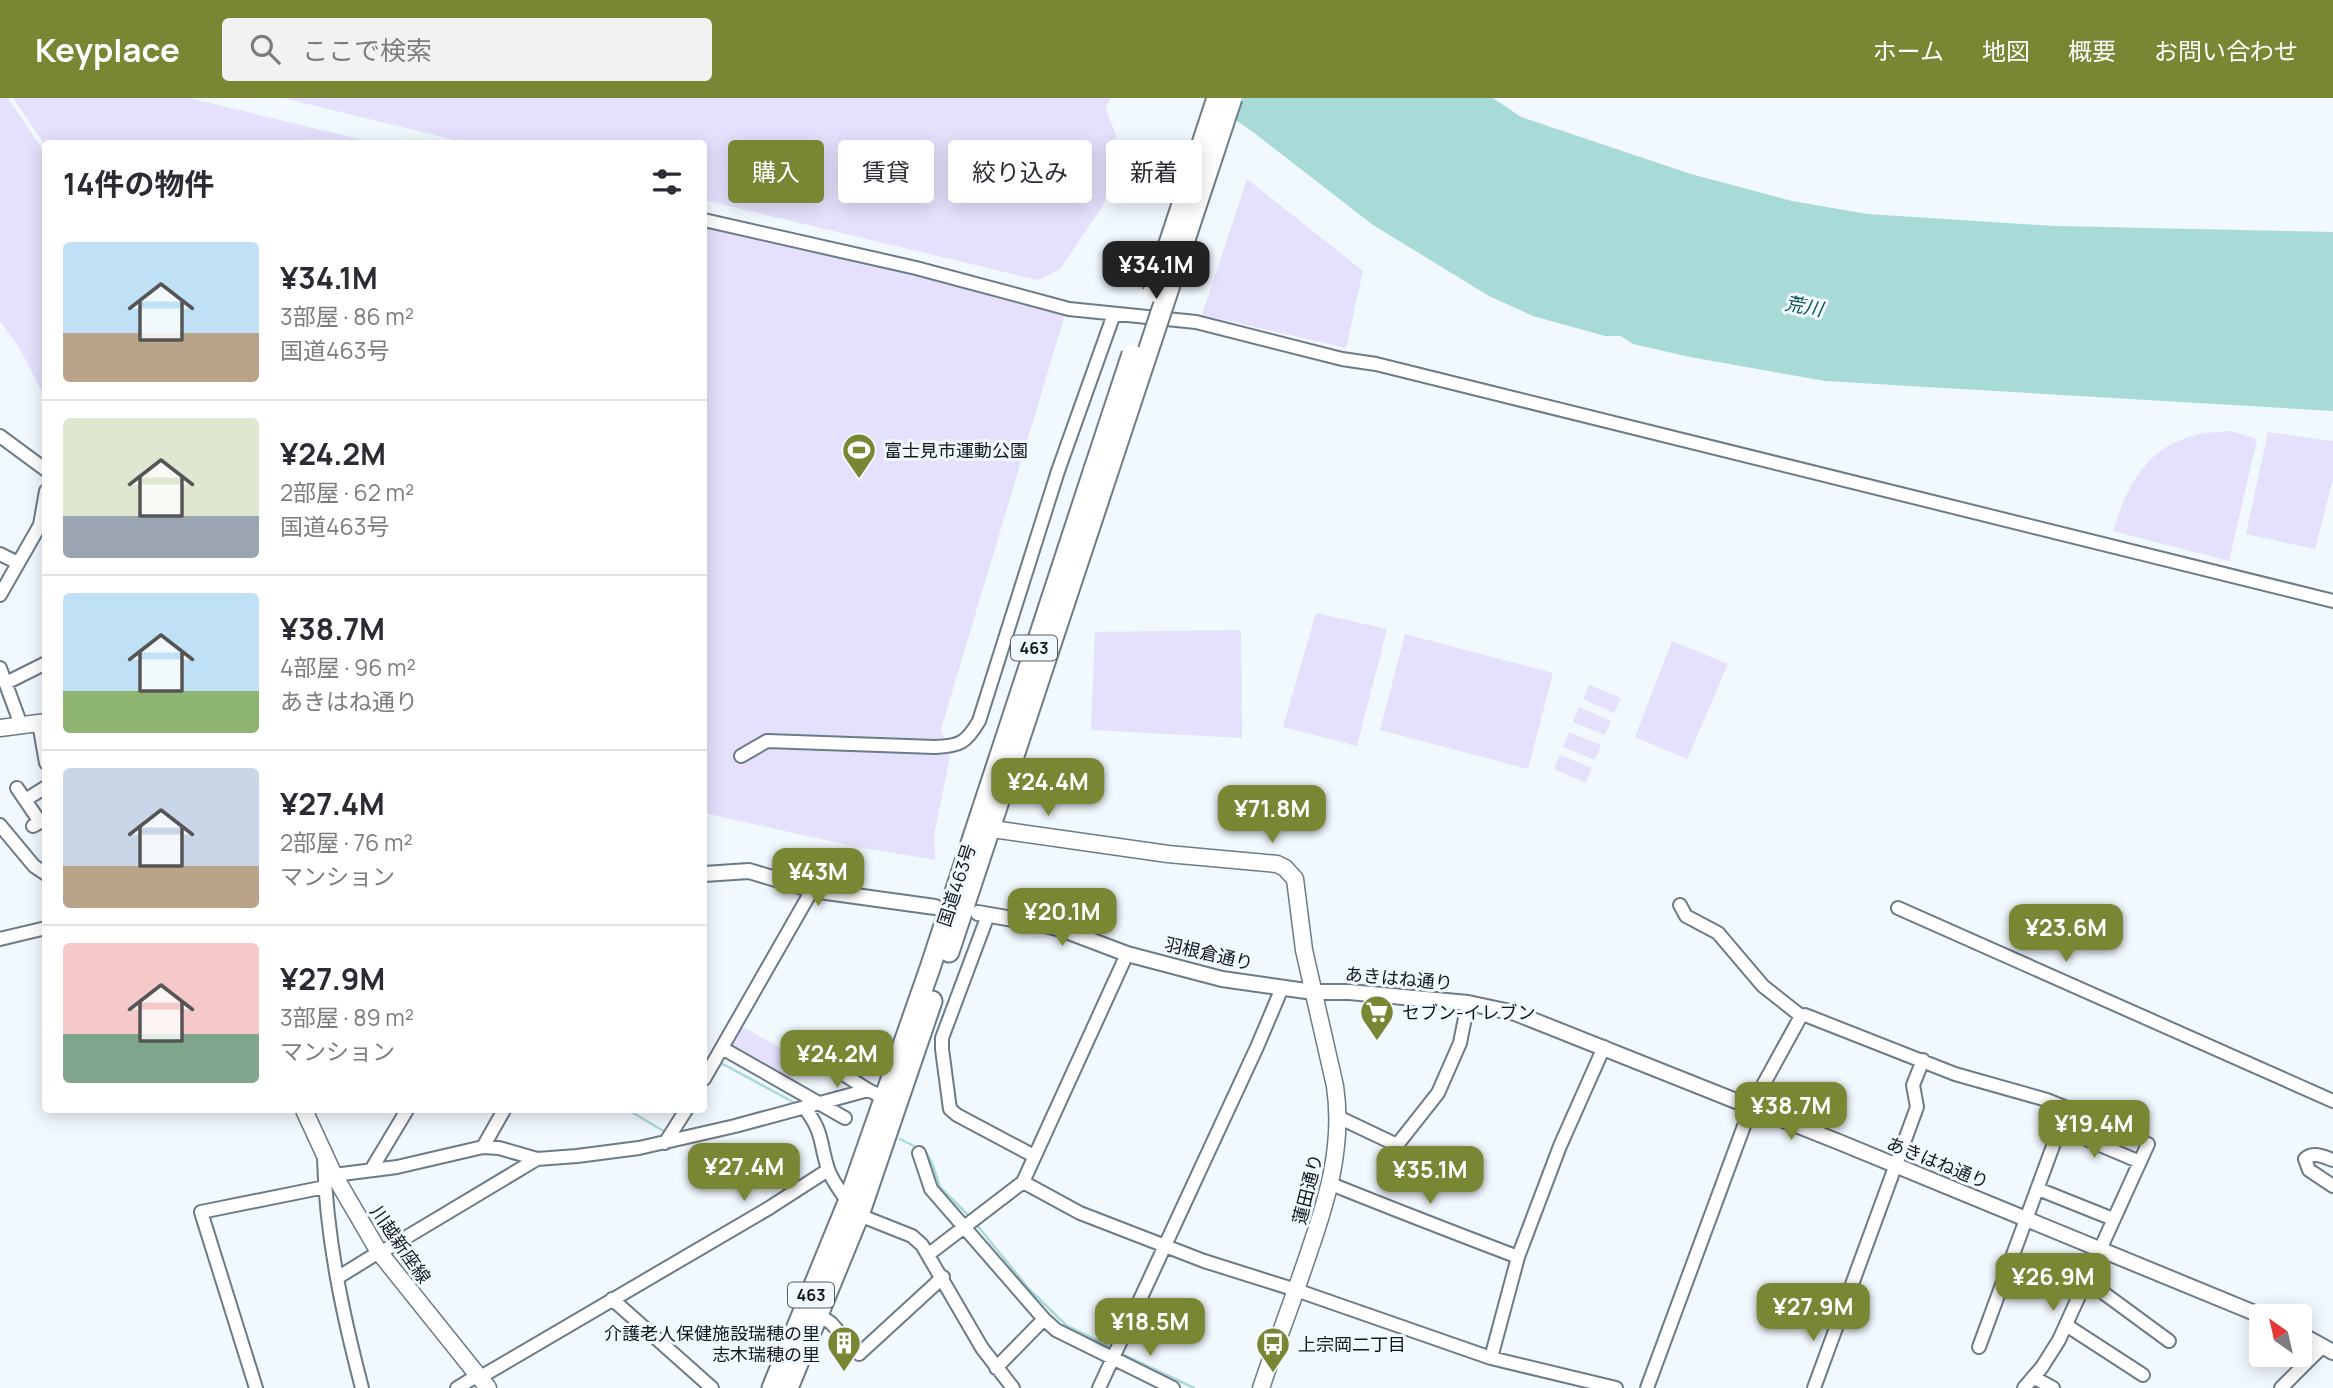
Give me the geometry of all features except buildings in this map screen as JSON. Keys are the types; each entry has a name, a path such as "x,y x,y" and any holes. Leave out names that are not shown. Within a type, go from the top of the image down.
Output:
{"highway":[{"name":"国道463号","path":"788,1388 819,1315 983,829 1100,472 1217,98"},
{"name":"国道463号","path":"1100,472 1232,98"},
{"name":"国道463号","path":"772,1388 854,1209 876,1094 930,968 983,829"}],"main road":[{"path":"0,728 42,722"},
{"name":"蓮田通り","path":"983,829 1168,854 1277,864 1284,867 1295,879 1312,992 1333,1074 1338,1117 1335,1160 1325,1209 1261,1388"},
{"name":"川越新座線","path":"305,1113 323,1153 330,1181 379,1253 482,1380"}],"street":[{"path":"707,221 915,268 1069,309 1196,322 2333,601"},
{"path":"741,756 767,741 935,747 961,744 970,737 979,721 1058,471 1114,314"},
{"path":"0,436 42,467"},
{"path":"0,595 40,525 42,514"},
{"path":"0,554 18,563"},
{"path":"6,683 42,665"},
{"path":"0,668 21,725"},
{"path":"17,788 39,822"},
{"path":"25,800 42,789"},
{"path":"0,825 34,866 42,871"},
{"path":"707,874 749,871 812,890 935,907"},
{"path":"707,1074 812,890"},
{"path":"1680,905 1686,916 1718,933 1763,986 1801,1016 1805,1015 1955,1074 2067,1108 2130,1134"},
{"path":"1898,908 2333,1101"},
{"path":"983,914 942,1038 950,1109 1034,1156"},
{"name":"羽根倉通り","path":"983,914 1061,929 1127,954 1222,979 1312,992"},
{"path":"0,939 42,929"},
{"path":"929,1254 1023,1182 1127,954"},
{"path":"1101,1387 1282,988"},
{"name":"あきはね通り","path":"1312,992 1349,992 1468,1003 1515,1013 2249,1311"},
{"path":"1338,1117 1397,1145 1438,1093 1460,1043 1468,1003"},
{"path":"1647,1388 1751,1107 1801,1016"},
{"path":"1492,1358 1518,1257 1560,1146 1604,1047"},
{"path":"722,1048 845,1118"},
{"path":"1814,1388 1917,1107 1913,1085 1923,1060"},
{"path":"823,1061 876,1094"},
{"path":"256,1388 201,1212 371,1170 397,1167 483,1147 499,1148 537,1159 568,1158 665,1143 804,1107 876,1094"},
{"path":"804,1107 816,1123 828,1170 854,1209 912,1236 929,1254 982,1348 1013,1388"},
{"path":"1979,1347 2067,1108"},
{"path":"371,1170 405,1113"},
{"path":"483,1147 502,1113"},
{"path":"665,1143 683,1113"},
{"path":"2060,1128 2140,1162"},
{"path":"2024,1388 2059,1340 2148,1144"},
{"path":"919,1153 931,1189 1044,1319 1056,1330 1167,1387"},
{"path":"2333,1160 2316,1155 2308,1155 2305,1159 2309,1170 2333,1186"},
{"path":"337,1278 537,1159"},
{"path":"457,1388 482,1380 828,1170"},
{"path":"330,1181 327,1221 362,1388"},
{"path":"1023,1182 1080,1213 1203,1261 1492,1358 1616,1388"},
{"path":"1331,1184 1518,1257"},
{"path":"2038,1189 2113,1219"},
{"path":"819,1315 831,1323 859,1353 943,1277"},
{"path":"2086,1280 2169,1341"},
{"path":"612,1299 712,1388"},
{"path":"996,1368 1044,1319"},
{"path":"2066,1325 2143,1375"},
{"path":"2281,1388 2328,1349 2312,1340"},
{"path":"2033,1377 2053,1388"}],"shaded area":[{"path":"0,98 8,98 42,149 42,392 20,349 0,321"},
{"path":"13,98 189,98 364,140 42,140"},
{"path":"283,98 1110,98 1106,109 1116,135 1116,140 1106,140 1106,197 1102,207 1060,269 1038,280 707,201 707,140 455,140"},
{"path":"1247,179 1363,271 1346,348 1202,315"},
{"name":"富士見市運動公園","path":"707,224 1066,311 941,729 950,757 934,835 935,860 857,847 707,814"},
{"path":"2230,431 2257,439 2229,561 2113,531 2131,485 2150,460 2176,442 2192,436"},
{"path":"2268,432 2333,441 2333,479 2315,549 2246,534"},
{"path":"1316,613 1387,629 1357,746 1283,727"},
{"path":"1241,630 1242,738 1091,730 1095,632"},
{"path":"1405,634 1553,673 1528,769 1380,730"},
{"path":"1672,641 1728,664 1687,759 1635,737"},
{"path":"1589,685 1621,698 1614,713 1583,699"},
{"path":"1579,707 1611,721 1605,735 1573,722"},
{"path":"1569,732 1601,745 1595,760 1563,747"},
{"path":"1560,755 1592,768 1586,783 1554,769"},
{"path":"742,1026 801,1060 790,1081 730,1046"}],"water":[{"name":"荒川","path":"1204,98 1493,98 1521,117 1691,174 1792,201 1867,214 2055,226 2333,232 2333,411 1825,381 1633,344 1621,336 1605,336 1533,316 1489,296 1373,225 1253,132"}],"waterway":[{"path":"717,1067 723,1064 793,1102"},
{"path":"633,1113 667,1133"},
{"path":"900,1139 926,1152 940,1187 970,1217"},
{"path":"976,1224 1029,1289 1066,1325 1113,1348"},
{"path":"1122,1354 1194,1388"}],"place":[{"name":"富士見市運動公園","path":"859,480"},
{"name":"セブン-イレブン","path":"1377,1042"},
{"name":"介護老人保健施設瑞穂の里 志木瑞穂の里","path":"844,1373"},
{"name":"上宗岡二丁目","path":"1273,1374"}]}
